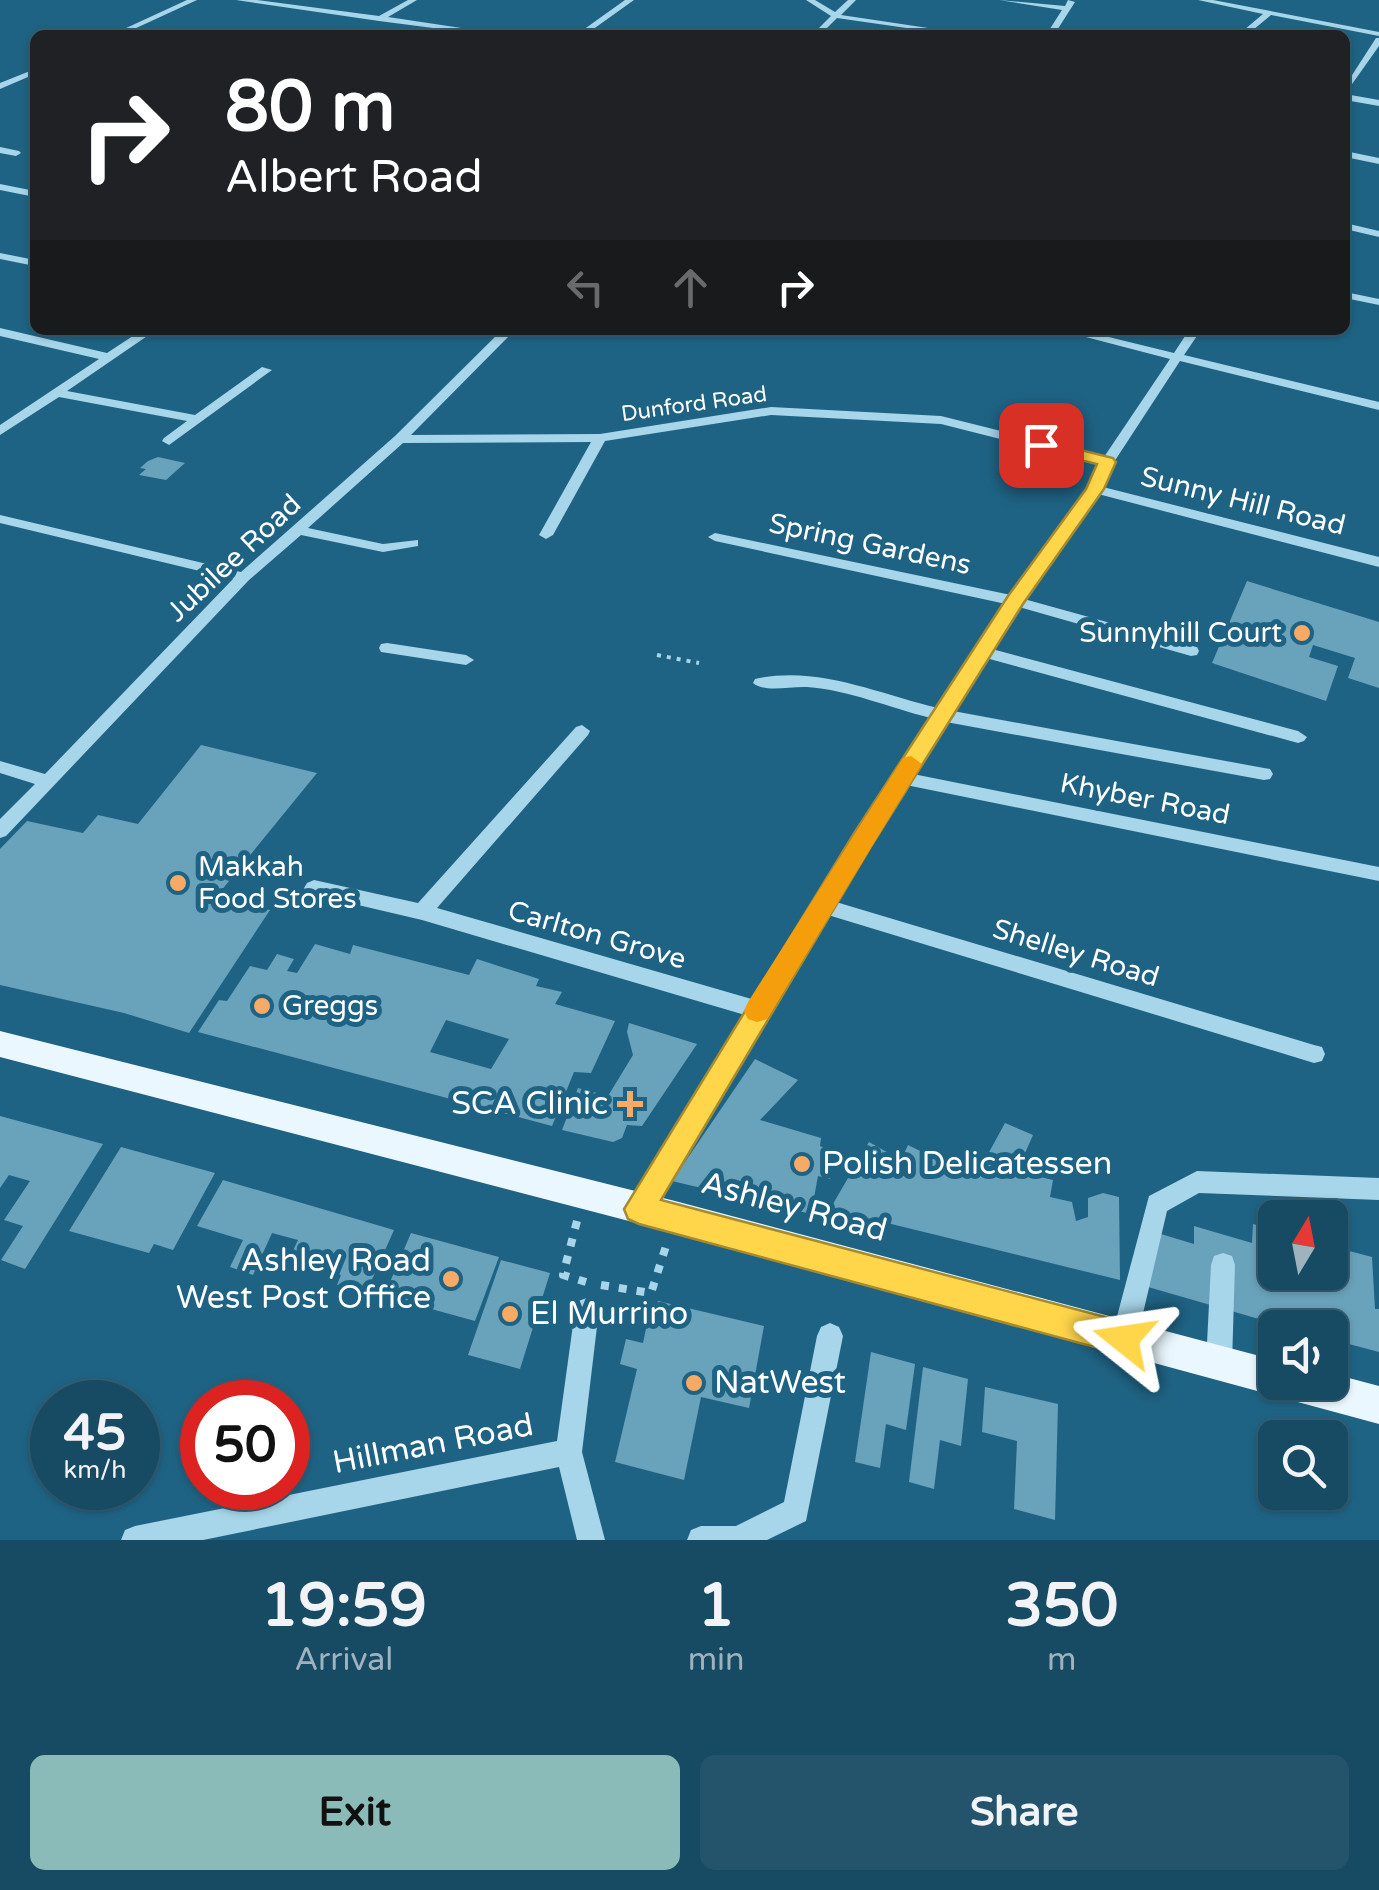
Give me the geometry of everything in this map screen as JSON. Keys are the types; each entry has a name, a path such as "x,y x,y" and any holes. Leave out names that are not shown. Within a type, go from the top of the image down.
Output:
{"main road":[{"name":"Ashley Road","path":"0,1044 675,1217 1258,1373"},
{"path":"1348,1397 1379,1405"}],"street":[{"path":"126,30 194,0"},
{"path":"240,0 465,30"},
{"path":"379,19 413,0"},
{"path":"587,30 630,0"},
{"path":"810,0 836,16 935,30"},
{"path":"821,30 852,0"},
{"path":"1003,0 1070,4 1053,30"},
{"path":"1202,0 1347,30"},
{"path":"1248,30 1269,13"},
{"path":"1350,31 1379,37 1376,51 1350,87"},
{"path":"0,86 30,73"},
{"path":"1350,95 1379,104"},
{"path":"0,150 16,152"},
{"path":"1350,155 1379,162"},
{"path":"0,187 30,193"},
{"path":"1350,227 1379,234"},
{"path":"0,256 30,262"},
{"path":"1350,295 1379,302"},
{"path":"0,332 108,356"},
{"path":"0,431 142,335"},
{"name":"Jubilee Road","path":"0,831 244,577 400,439 504,335"},
{"path":"1085,335 1379,406"},
{"path":"639,1209 901,778 1015,601 1095,489 1107,462 1193,335"},
{"path":"169,442 266,370"},
{"path":"56,393 197,419"},
{"name":"Dunford Road","path":"400,439 600,438 772,412 940,420 1107,462"},
{"path":"546,535 600,438"},
{"name":"Sunny Hill Road","path":"1095,489 1379,562"},
{"path":"0,519 244,577"},
{"path":"299,530 383,548 413,542"},
{"name":"Spring Gardens","path":"715,536 1015,601 1191,651"},
{"path":"387,648 466,660"},
{"path":"982,652 1298,737"},
{"path":"761,683 794,678 837,683 942,716 1264,774"},
{"path":"422,912 582,731"},
{"path":"0,767 48,781"},
{"name":"Khyber Road","path":"901,778 1379,874"},
{"name":"Carlton Grove","path":"314,888 422,912 758,1010"},
{"name":"Shelley Road","path":"822,905 1314,1054"},
{"path":"1124,1339 1157,1204 1197,1182 1379,1190"},
{"path":"1219,1363 1223,1266"},
{"path":"587,1310 569,1452 591,1540"},
{"path":"701,1540 737,1540 796,1510 830,1336"},
{"name":"Hillman Road","path":"135,1540 569,1452"}],"path":[{"path":"657,654 698,663"},
{"path":"584,1194 563,1275 594,1284 651,1293 675,1217"}],"building":[{"path":"158,457 185,463 166,480 139,475 146,469 140,468"},
{"name":"Sunnyhill Court","path":"1247,581 1379,622 1379,688 1348,678 1355,658 1313,645 1309,657 1338,666 1326,701 1212,663"},
{"path":"201,745 317,773 216,897 270,910 189,1033 124,1013 0,985 0,849 27,821 83,833 98,815 138,824"},
{"path":"315,944 350,954 353,945 469,975 477,959 539,979 536,986 562,992 555,1004 615,1021 591,1073 574,1072 552,1126 198,1032 219,1000 227,1001 250,966 267,970 277,954 294,959 287,971 297,973","holes":["446,1020 509,1039 491,1069 430,1052"]},
{"path":"629,1023 697,1044 642,1126 627,1125 622,1138 613,1142 562,1130 578,1088 608,1096 633,1055 627,1032"},
{"path":"755,1059 798,1080 760,1120 821,1138 820,1146 834,1152 830,1179 818,1176 811,1214 672,1181"},
{"path":"0,1116 103,1144 25,1269 1,1260 23,1226 4,1220 30,1181 9,1175 0,1188"},
{"path":"1005,1123 1033,1135 1017,1171 1053,1180 1050,1197 1072,1202 1076,1221 1088,1217 1088,1198 1103,1193 1119,1197 1120,1280 830,1209 869,1142 901,1160 908,1145 975,1178"},
{"path":"121,1147 215,1173 173,1250 154,1244 149,1253 69,1231"},
{"path":"223,1180 394,1230 366,1293 337,1285 341,1275 289,1259 298,1240 272,1233 253,1275 230,1267 243,1240 197,1226"},
{"path":"1253,1224 1258,1225 1258,1290 1348,1290 1348,1251 1372,1257 1375,1309 1379,1309 1379,1352 1348,1344 1348,1310 1258,1310 1258,1319 1148,1287 1151,1231 1194,1244 1194,1226 1252,1243"},
{"path":"411,1233 499,1257 475,1321 384,1296"},
{"name":"El Murrino","path":"501,1260 550,1273 520,1369 468,1355"},
{"name":"NatWest","path":"658,1301 764,1326 749,1408 701,1397 684,1480 615,1462 637,1369 620,1364 626,1339 643,1343 647,1324 633,1321 637,1306 655,1310"},
{"path":"871,1352 915,1364 906,1430 886,1424 880,1468 855,1462"},
{"path":"923,1367 968,1379 961,1446 940,1440 934,1489 909,1482"},
{"path":"985,1387 1058,1404 1055,1520 1014,1509 1017,1441 982,1432"}],"slow traffic":[{"path":"757,1011 911,764"}],"place":[{"name":"Sunnyhill Court","path":"1302,633"},
{"name":"Makkah Food Stores","path":"178,883"},
{"name":"Greggs","path":"262,1006"},
{"name":"SCA Clinic","path":"630,1104"},
{"name":"Polish Delicatessen","path":"802,1164"},
{"name":"Ashley Road West Post Office","path":"451,1279"},
{"name":"El Murrino","path":"510,1314"},
{"name":"NatWest","path":"694,1383"}],"route":[{"path":"1041,445 1107,462 1095,489 1015,601 861,842 639,1209 1124,1339"}]}
